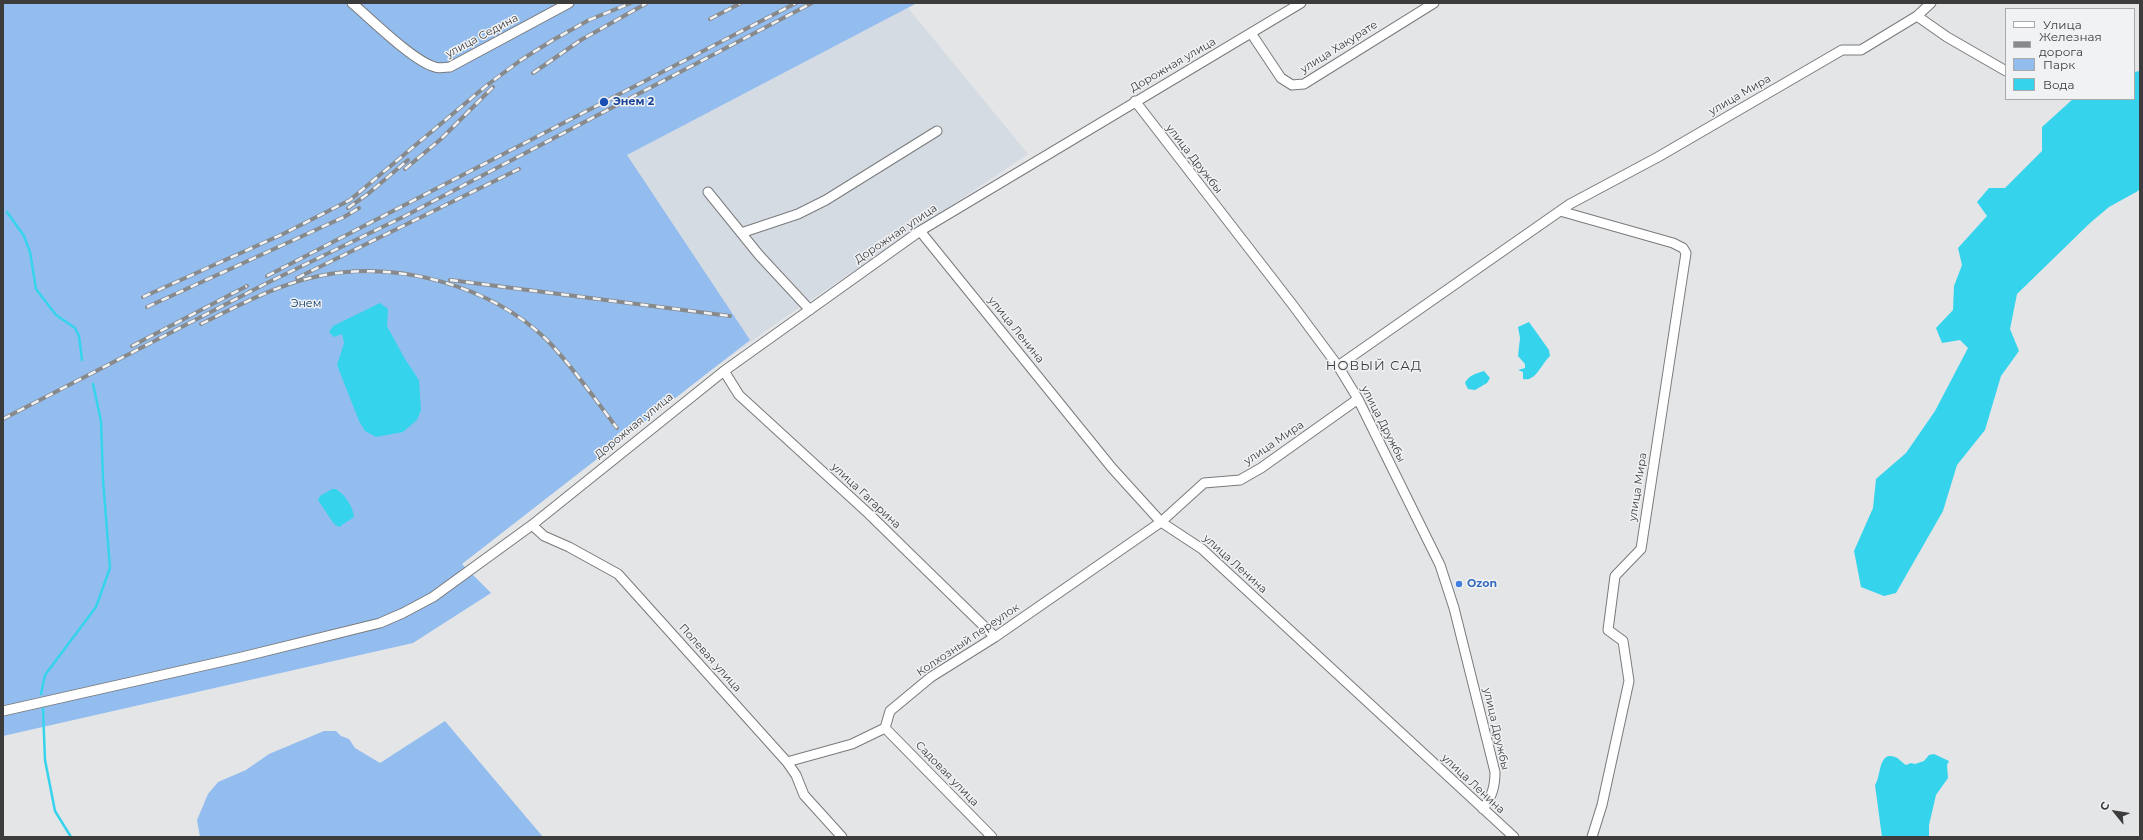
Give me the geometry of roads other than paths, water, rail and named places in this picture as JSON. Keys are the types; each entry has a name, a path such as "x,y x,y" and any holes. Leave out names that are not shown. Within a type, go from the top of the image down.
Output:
{"street":[{"name":"улица Седина","path":"352,3 424,62 436,68 450,67 569,3"},
{"name":"Дорожная улица","path":"3,711 234,659 380,623 433,597 532,525 724,371 920,231 1134,101 1301,3"},
{"name":"улица Хакурате","path":"1251,33 1281,78 1292,85 1304,84 1434,3"},
{"name":"улица Мира","path":"1338,366 1560,211 1658,157 1842,50 1861,50 1917,16 1931,3"},
{"path":"1917,16 1947,37 2005,70"},
{"name":"улица Дружбы","path":"1134,101 1338,366 1358,399 1440,565 1454,608 1495,772 1495,786 1491,798 1483,809"},
{"path":"742,233 798,214 937,131"},
{"path":"708,192 759,255 810,310"},
{"name":"улица Мира","path":"1560,211 1673,243 1683,248 1686,253 1641,549 1615,576 1608,630 1623,641 1629,681 1602,805 1592,837"},
{"name":"улица Ленина","path":"920,231 1112,468 1161,522 1202,549 1514,837"},
{"name":"улица Гагарина","path":"724,371 739,395 869,514 995,637"},
{"name":"улица Мира","path":"1161,522 1204,483 1240,480 1262,468 1358,399"},
{"name":"Колхозный переулок","path":"886,728 890,711 931,677 995,637 1161,522"},
{"name":"Полевая улица","path":"532,525 544,536 569,547 618,574 787,762 796,775 804,795 842,837"},
{"path":"787,762 852,744 886,728"},
{"name":"Садовая улица","path":"886,728 992,837"}],"water":[{"path":"2140,71 2140,188 2138,191 2109,207 2090,223 2017,294 2010,329 2019,351 2001,376 1985,430 1957,465 1943,511 1896,593 1884,596 1861,587 1854,551 1873,508 1876,479 1906,453 1935,411 1968,348 1960,340 1942,343 1936,328 1953,310 1954,286 1962,265 1958,248 1987,216 1977,202 1989,188 2005,188 2042,151 2042,127 2072,100 2135,100 2135,72"},
{"path":"380,303 388,309 387,326 405,359 419,380 421,410 417,420 403,432 376,437 365,431 359,421 337,365 344,343 342,334 334,337 329,332 333,326"},
{"path":"1529,322 1549,350 1550,356 1535,375 1528,379 1523,379 1523,372 1518,370 1525,368 1525,364 1518,356 1520,338 1518,327"},
{"path":"1484,371 1490,378 1487,383 1475,390 1468,389 1465,383 1468,378"},
{"path":"332,489 336,489 342,494 350,505 354,517 339,527 334,524 318,500 320,496"},
{"path":"1934,754 1949,761 1947,765 1948,778 1936,795 1929,825 1929,837 1882,837 1875,785 1883,761 1886,757 1890,756 1906,765 1911,763 1915,764 1924,761 1929,755"}],"waterway":[{"path":"7,212 24,236 30,252 36,289 56,315 75,328 79,336 82,360"},
{"path":"41,694 45,675 96,607 110,568 103,480 101,421 93,384"},
{"path":"43,709 45,760 55,811 71,837"}],"railway":[{"path":"143,297 283,234 350,200 486,86 521,60 589,20 631,3"},
{"path":"533,73 581,40 647,3"},
{"path":"710,19 741,3"},
{"path":"267,276 796,3"},
{"path":"3,419 265,284 405,216 812,3"},
{"path":"405,169 441,139 493,87"},
{"path":"348,208 369,193 408,160"},
{"path":"297,278 519,169"},
{"path":"147,307 344,217 359,208"},
{"path":"201,324 273,290 288,284 319,276 349,272 379,272 410,275 440,281 470,291 498,305 524,321 547,340 575,372 617,428"},
{"path":"450,280 730,316"},
{"path":"132,346 247,286"}],"place":[{"name":"Энем 2","path":"604,102"},
{"name":"Ozon","path":"1459,584"}],"district":[{"name":"НОВЫЙ САД","path":"1374,366"}],"park label":[{"name":"Энем","path":"306,304"}]}
